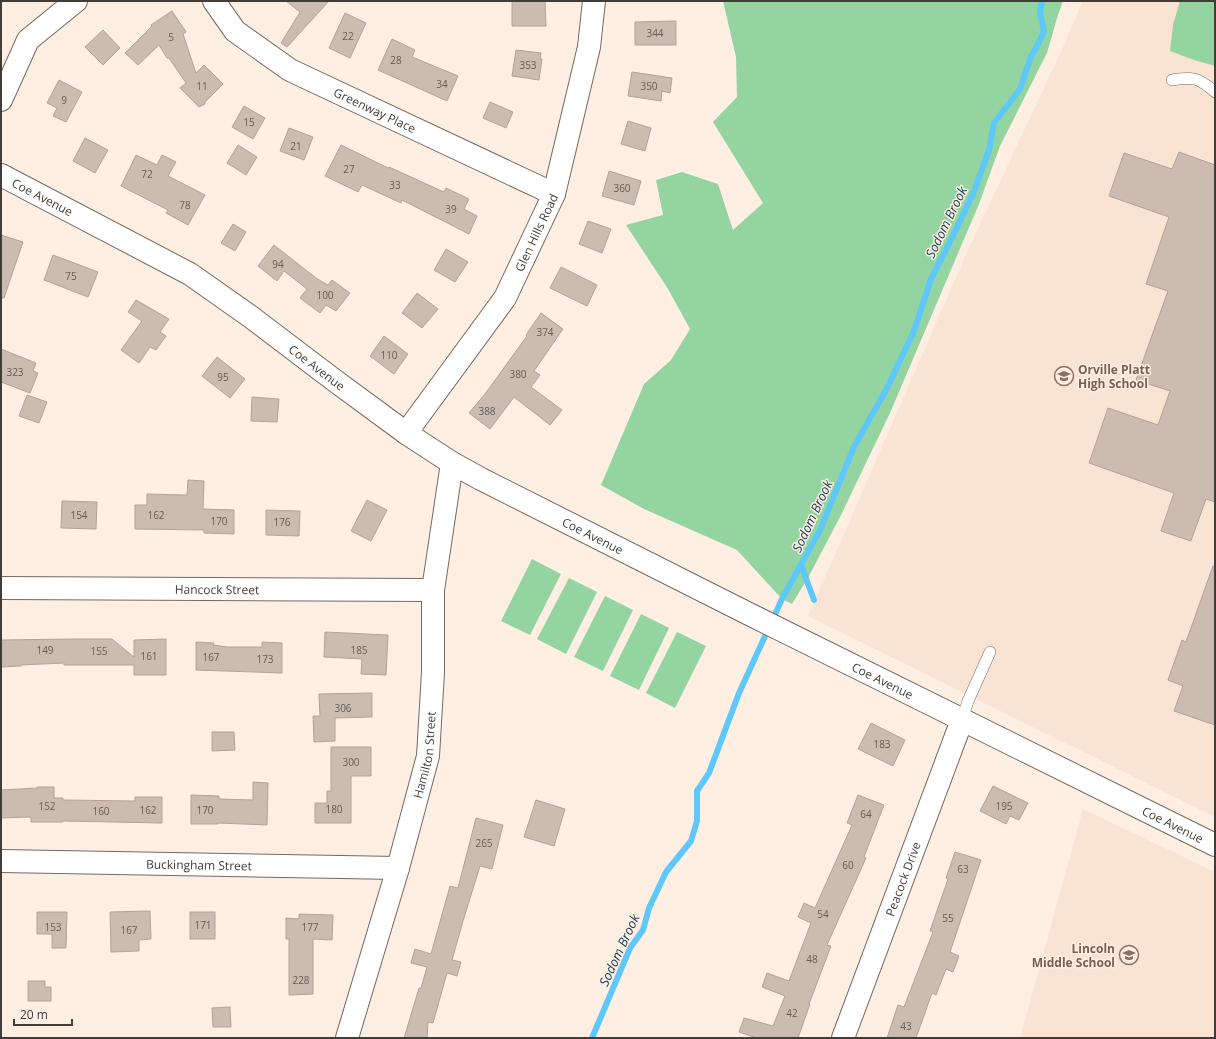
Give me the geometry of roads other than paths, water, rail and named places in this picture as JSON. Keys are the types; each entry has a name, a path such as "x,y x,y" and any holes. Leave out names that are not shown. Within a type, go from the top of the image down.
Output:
{"street":[{"path":"1,100 28,40 76,1"},
{"name":"Greenway Place","path":"214,1 235,31 290,70 554,194"},
{"name":"Glen Hills Road","path":"406,433 505,298 554,194 589,47 594,1"},
{"name":"Coe Avenue","path":"1,175 190,274 251,317 406,433 452,463 751,615 1215,845"},
{"name":"Hamilton Street","path":"347,1038 398,868 428,756 433,672 433,590 452,463"},
{"name":"Hancock Street","path":"1,588 433,590"},
{"name":"Peacock Drive","path":"843,1038 962,720"},
{"name":"Buckingham Street","path":"1,861 398,868"}],"lane":[{"path":"1172,80 1191,78 1204,83 1215,92"},
{"path":"962,720 968,701 990,652"}],"waterway":[{"name":"Sodom Brook","path":"592,1038 630,948 643,930 649,908 666,872 691,841 697,821 697,791 709,773 739,693 782,599 820,530 854,447 887,388 914,331 931,279 973,194 989,150 994,123 1020,89 1030,59 1044,32 1040,12 1042,1"},
{"path":"801,565 814,600"}],"place":[{"name":"Orville Platt High School","path":"1064,376"},
{"name":"Lincoln Middle School","path":"1129,955"}]}
